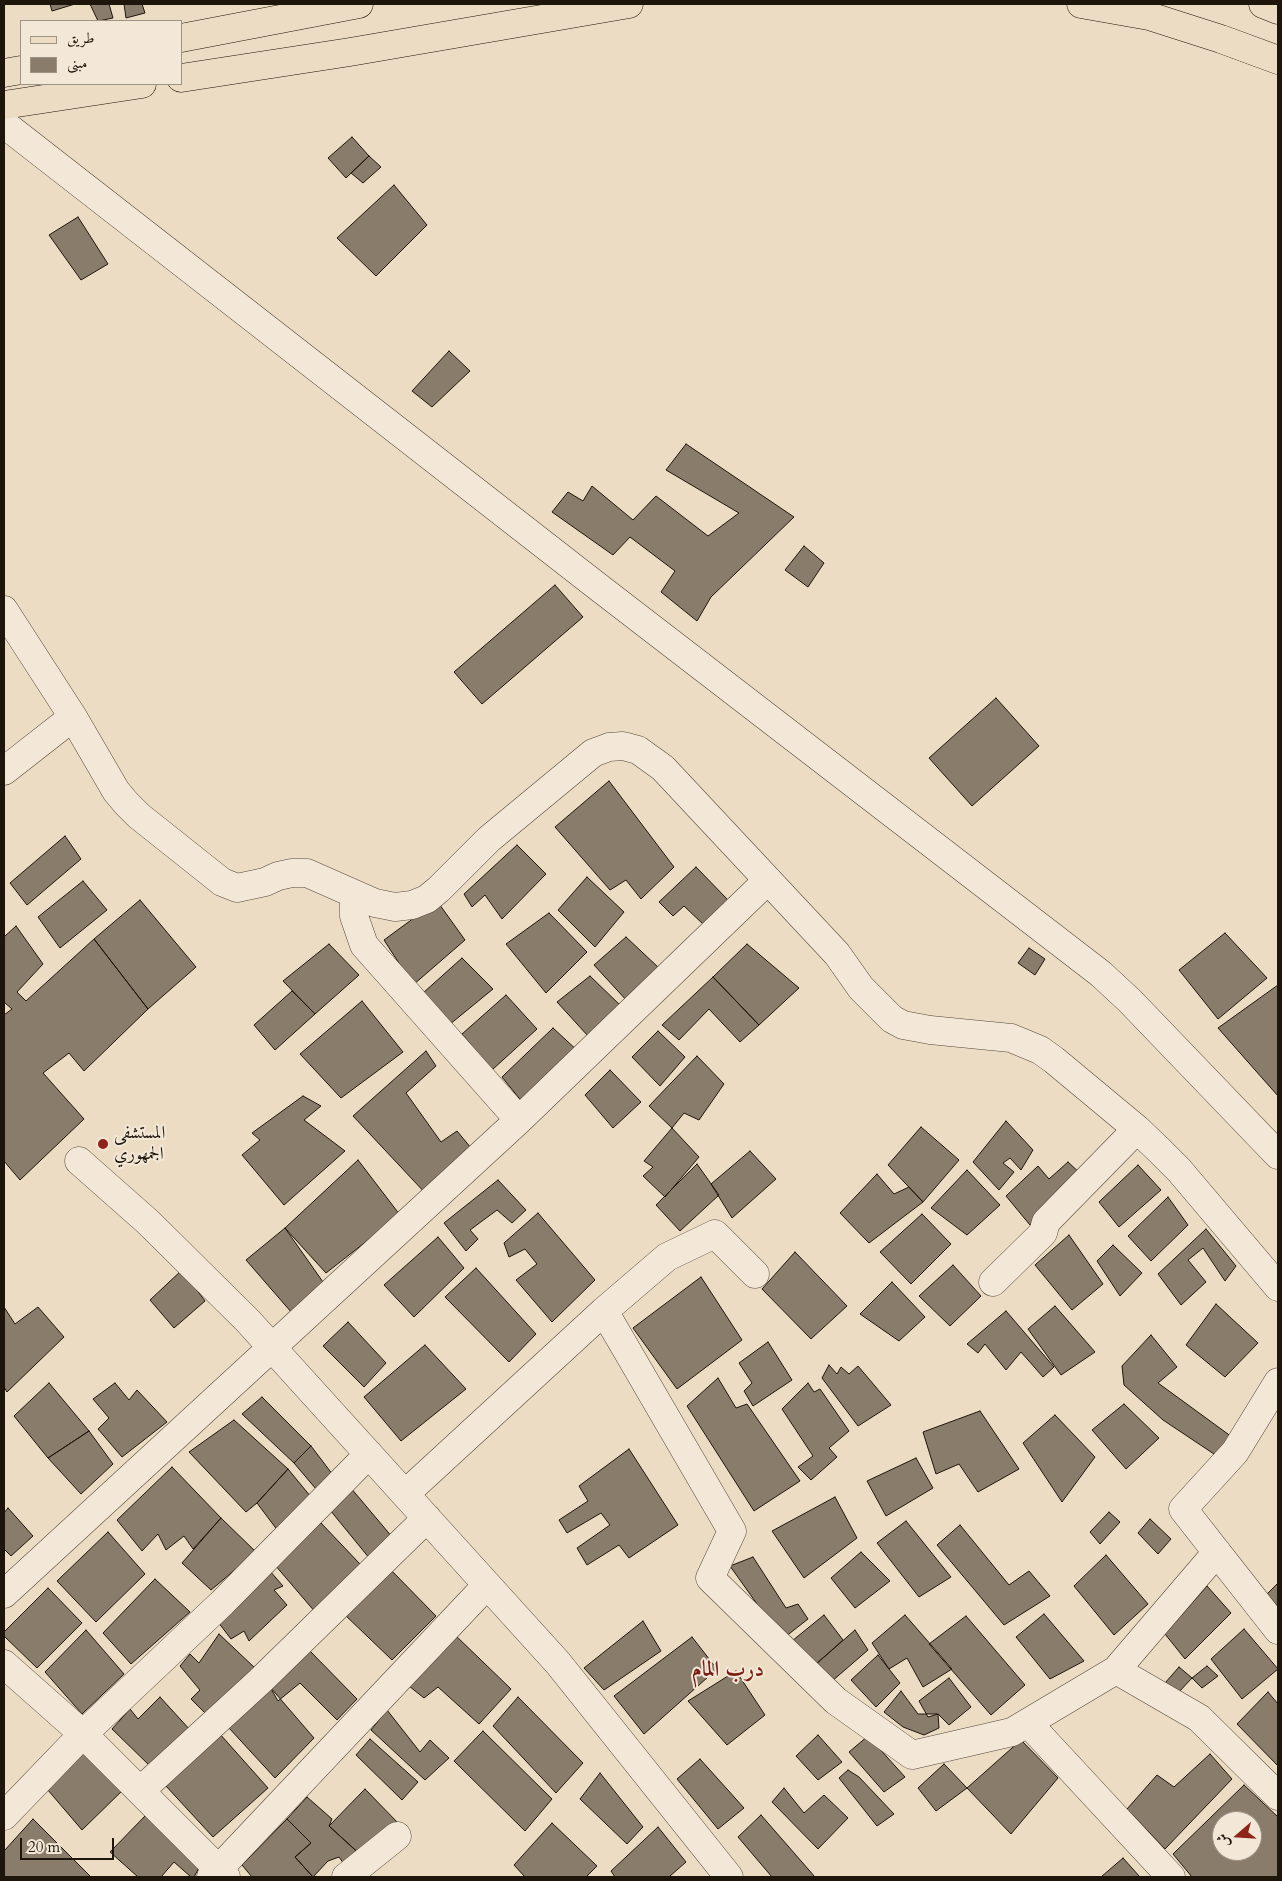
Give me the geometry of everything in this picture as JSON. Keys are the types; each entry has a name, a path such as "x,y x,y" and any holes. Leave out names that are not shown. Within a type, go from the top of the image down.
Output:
{"main road":[{"path":"182,38 359,4"},
{"path":"182,78 350,52 629,4"},
{"path":"1081,4 1149,16 1278,60"},
{"path":"1263,4 1278,10"},
{"path":"4,73 20,70"},
{"path":"4,104 135,85"}],"street":[{"path":"4,124 613,598 1101,974 1130,1000 1278,1154"},
{"path":"4,610 73,717 116,792 126,804 222,882 236,888 265,882 278,876 292,873 307,873 375,903 395,907 412,905 428,899 489,839 593,753 609,747 623,746 638,750 663,768 837,954 861,988 892,1019 903,1025 916,1028 1011,1038 1027,1044 1054,1060 1137,1129 1178,1170 1278,1286"},
{"path":"4,771 73,717"},
{"path":"4,1594 271,1346 519,1120 768,880"},
{"path":"358,896 354,905 354,916 364,945 519,1120"},
{"path":"993,1282 1043,1233 1046,1222 1137,1129"},
{"path":"79,1161 148,1222 271,1346 558,1663 729,1877"},
{"path":"405,1494 604,1311 667,1257 715,1234 755,1274"},
{"path":"604,1311 732,1531 710,1578 836,1701 912,1755 1012,1732 1116,1670 1218,1552"},
{"path":"1278,1382 1235,1452 1183,1509 1278,1630"},
{"path":"4,1816 83,1734 222,1603 369,1454"},
{"path":"140,1790 260,1681 427,1518"},
{"path":"4,1664 83,1734 140,1790 219,1875 487,1585"},
{"path":"1116,1670 1199,1718 1278,1796"},
{"path":"1028,1723 1171,1877"},
{"path":"346,1877 397,1836"}],"building":[{"path":"50,4 75,4 52,11"},
{"path":"90,4 109,4 113,18 98,20"},
{"path":"124,4 142,4 145,13 126,18"},
{"path":"352,137 369,156 346,178 328,158"},
{"path":"369,156 381,167 363,183 351,173"},
{"path":"394,185 427,225 376,276 337,238"},
{"path":"78,217 108,264 81,280 49,235"},
{"path":"449,351 470,371 432,407 412,391"},
{"path":"686,444 794,517 711,597 697,621 661,592 675,571 630,537 613,555 552,512 568,492 583,501 592,486 633,520 656,496 708,536 739,513 666,470"},
{"path":"804,546 824,563 808,587 785,570"},
{"path":"555,585 583,617 482,704 454,672"},
{"path":"996,698 1039,746 972,806 929,758"},
{"path":"609,781 674,867 641,899 626,880 610,890 555,827"},
{"path":"65,836 81,859 27,905 10,883"},
{"path":"517,845 546,874 502,919 485,895 472,907 464,894"},
{"path":"696,867 728,900 704,925 684,906 673,916 659,902"},
{"path":"587,877 624,912 595,947 558,910"},
{"path":"83,881 107,910 60,948 38,917"},
{"path":"140,900 196,967 148,1009 94,939"},
{"path":"437,901 465,940 413,985 384,940"},
{"path":"549,913 587,952 546,993 506,944"},
{"path":"16,926 43,964 17,992 26,1001 94,939 148,1009 84,1071 69,1053 43,1073 84,1119 20,1180 4,1161 4,1015 12,1009 4,1002 4,937"},
{"path":"1225,933 1267,978 1218,1019 1179,970"},
{"path":"626,937 659,968 628,1002 594,965"},
{"path":"329,944 359,975 315,1014 283,981"},
{"path":"747,944 799,988 759,1025 713,977"},
{"path":"1029,948 1045,959 1035,975 1018,963"},
{"path":"462,958 493,989 449,1025 423,993"},
{"path":"590,976 621,1006 588,1036 557,1002"},
{"path":"713,977 759,1025 740,1042 709,1009 679,1040 662,1025"},
{"path":"1278,985 1278,1096 1218,1028"},
{"path":"292,991 315,1014 275,1050 254,1025"},
{"path":"506,995 537,1029 492,1070 462,1034"},
{"path":"362,1001 403,1052 341,1098 300,1054"},
{"path":"553,1028 579,1052 523,1103 502,1077"},
{"path":"658,1031 685,1057 660,1086 632,1057"},
{"path":"426,1051 436,1066 406,1093 441,1142 457,1131 476,1154 428,1196 353,1116"},
{"path":"697,1056 724,1084 699,1120 684,1113 672,1128 649,1106"},
{"path":"610,1070 641,1102 613,1128 585,1095"},
{"path":"303,1096 321,1106 304,1120 345,1151 284,1205 242,1155 260,1140 252,1133"},
{"path":"1006,1121 1033,1150 1021,1170 1010,1158 1003,1163 1014,1172 999,1190 973,1162"},
{"path":"921,1127 959,1160 923,1202 888,1165"},
{"path":"672,1128 699,1157 665,1197 643,1176 653,1167 644,1161"},
{"path":"750,1151 776,1179 732,1218 711,1184"},
{"path":"358,1160 400,1215 326,1273 285,1228"},
{"path":"1068,1162 1083,1176 1030,1225 1006,1196 1038,1166 1049,1179"},
{"path":"697,1164 719,1195 680,1231 656,1205"},
{"path":"1138,1165 1161,1190 1119,1227 1099,1202"},
{"path":"967,1170 1000,1205 967,1235 931,1208"},
{"path":"877,1174 894,1194 909,1187 923,1202 869,1243 840,1213"},
{"path":"498,1180 526,1210 512,1223 497,1210 470,1230 478,1239 466,1251 444,1223"},
{"path":"1168,1197 1188,1225 1151,1261 1128,1236"},
{"path":"538,1213 595,1280 552,1322 516,1280 537,1264 525,1249 509,1257 504,1243"},
{"path":"922,1214 951,1244 911,1284 880,1252"},
{"path":"285,1228 323,1282 292,1313 246,1260"},
{"path":"1206,1229 1236,1266 1225,1281 1203,1248 1188,1260 1206,1282 1181,1305 1158,1274"},
{"path":"1069,1235 1103,1284 1072,1310 1035,1265"},
{"path":"438,1237 464,1268 414,1317 384,1285"},
{"path":"1113,1245 1142,1273 1120,1296 1097,1261"},
{"path":"795,1252 847,1306 811,1339 762,1289"},
{"path":"953,1265 981,1296 950,1326 919,1296"},
{"path":"476,1268 536,1334 509,1362 445,1297"},
{"path":"182,1270 205,1301 174,1328 150,1300"},
{"path":"701,1277 742,1340 677,1389 633,1328"},
{"path":"892,1282 925,1317 899,1341 860,1314"},
{"path":"1216,1304 1258,1343 1225,1377 1186,1345"},
{"path":"1055,1306 1095,1352 1061,1375 1028,1329"},
{"path":"4,1307 15,1324 38,1307 64,1337 7,1392 4,1387"},
{"path":"1006,1311 1054,1367 1043,1377 1021,1352 1006,1370 985,1344 978,1353 967,1344"},
{"path":"348,1322 386,1363 364,1387 323,1346"},
{"path":"1151,1335 1177,1367 1158,1383 1232,1437 1217,1456 1163,1420 1124,1385 1122,1366"},
{"path":"768,1342 792,1380 753,1406 744,1391 752,1383 739,1363"},
{"path":"425,1345 466,1389 401,1441 364,1397"},
{"path":"829,1365 837,1374 841,1367 849,1374 858,1366 891,1405 858,1426 822,1378"},
{"path":"718,1378 736,1408 747,1404 800,1481 754,1511 687,1406"},
{"path":"49,1383 89,1431 48,1458 14,1416"},
{"path":"115,1383 129,1400 137,1390 167,1422 122,1457 98,1429 109,1418 93,1399"},
{"path":"808,1383 814,1392 820,1389 849,1431 829,1448 837,1457 811,1480 798,1467 813,1456 782,1409"},
{"path":"262,1397 311,1446 294,1463 242,1414"},
{"path":"1124,1404 1159,1438 1126,1469 1092,1430"},
{"path":"980,1411 1019,1469 978,1492 959,1464 936,1474 923,1432"},
{"path":"1055,1415 1095,1457 1062,1502 1023,1443"},
{"path":"234,1420 288,1469 257,1503 246,1512 189,1452"},
{"path":"89,1431 113,1464 81,1494 48,1458"},
{"path":"311,1446 333,1475 316,1489 294,1463"},
{"path":"629,1449 678,1525 629,1558 619,1545 587,1565 577,1548 610,1525 601,1513 567,1533 559,1520 588,1501 579,1486"},
{"path":"916,1458 933,1488 886,1516 867,1481"},
{"path":"172,1467 221,1518 193,1549 184,1536 166,1550 158,1534 142,1551 117,1520"},
{"path":"288,1469 311,1497 278,1531 257,1503"},
{"path":"350,1487 393,1538 370,1559 330,1510"},
{"path":"835,1497 857,1538 804,1578 772,1531"},
{"path":"8,1508 33,1536 11,1556 4,1549 4,1513"},
{"path":"1109,1512 1120,1522 1100,1544 1090,1532"},
{"path":"221,1518 256,1552 211,1590 182,1563"},
{"path":"1150,1519 1171,1539 1158,1554 1138,1533"},
{"path":"906,1521 951,1577 919,1597 877,1543"},
{"path":"321,1523 360,1564 316,1613 275,1565"},
{"path":"960,1525 1009,1585 1029,1571 1050,1596 1004,1625 937,1545"},
{"path":"108,1532 145,1574 96,1622 57,1581"},
{"path":"861,1552 890,1581 855,1608 831,1578"},
{"path":"1106,1555 1148,1604 1114,1635 1074,1586"},
{"path":"753,1557 786,1608 798,1604 808,1619 785,1637 762,1611 730,1566"},
{"path":"388,1567 436,1616 392,1660 344,1614"},
{"path":"269,1570 283,1586 274,1590 287,1605 249,1641 244,1631 231,1639 218,1622"},
{"path":"155,1579 190,1612 131,1664 103,1633"},
{"path":"1278,1583 1278,1607 1267,1594"},
{"path":"1207,1586 1231,1613 1185,1659 1165,1634"},
{"path":"48,1588 82,1623 37,1668 4,1636 4,1632"},
{"path":"1044,1614 1084,1661 1050,1679 1016,1637"},
{"path":"824,1615 843,1640 815,1665 792,1641"},
{"path":"905,1615 952,1669 923,1687 907,1658 889,1669 872,1643"},
{"path":"966,1616 1025,1685 991,1715 929,1644"},
{"path":"643,1621 661,1651 604,1690 584,1668"},
{"path":"1244,1629 1278,1669 1242,1699 1211,1659"},
{"path":"86,1630 124,1674 82,1714 45,1672"},
{"path":"855,1630 868,1650 831,1682 815,1665"},
{"path":"219,1634 255,1668 206,1714 191,1699 200,1690 180,1666 190,1654 199,1663"},
{"path":"454,1634 511,1689 479,1724 438,1687 424,1698 409,1686"},
{"path":"692,1637 717,1669 644,1734 614,1696"},
{"path":"308,1649 357,1699 337,1720 300,1683 278,1701 270,1687"},
{"path":"878,1655 900,1683 876,1707 851,1680"},
{"path":"1207,1666 1218,1676 1202,1688 1192,1678"},
{"path":"1179,1667 1192,1678 1177,1694 1165,1683"},
{"path":"736,1671 765,1715 727,1745 688,1701"},
{"path":"949,1678 971,1707 949,1725 938,1714 928,1717 919,1701"},
{"path":"270,1687 314,1738 275,1778 229,1728"},
{"path":"901,1691 918,1714 938,1714 939,1728 924,1735 903,1727 884,1712"},
{"path":"1268,1692 1278,1704 1278,1766 1237,1724"},
{"path":"160,1697 191,1731 150,1766 112,1729 130,1709 138,1719"},
{"path":"518,1697 583,1763 556,1793 493,1726"},
{"path":"387,1710 420,1752 430,1740 449,1758 425,1780 371,1730"},
{"path":"483,1731 552,1799 525,1831 454,1761"},
{"path":"219,1733 268,1788 213,1837 165,1785"},
{"path":"818,1735 842,1762 818,1780 796,1756"},
{"path":"868,1736 905,1777 884,1792 849,1752"},
{"path":"370,1739 418,1782 402,1800 356,1755"},
{"path":"1021,1740 1058,1778 1011,1834 967,1788"},
{"path":"86,1750 125,1788 82,1830 47,1789"},
{"path":"1210,1754 1232,1779 1165,1849 1127,1809 1157,1775 1174,1787"},
{"path":"700,1759 744,1808 718,1829 677,1779"},
{"path":"944,1764 967,1788 936,1811 918,1788"},
{"path":"848,1770 859,1777 894,1814 877,1826 839,1778"},
{"path":"600,1773 643,1827 627,1844 580,1799"},
{"path":"1244,1785 1278,1817 1278,1877 1192,1877 1173,1854 1212,1816 1212,1861 1262,1861 1262,1811 1217,1811"},
{"path":"784,1788 804,1813 824,1795 848,1818 818,1849 772,1802"},
{"path":"365,1789 399,1824 364,1858 329,1826"},
{"path":"307,1797 332,1819 329,1826 364,1858 349,1871 339,1857 328,1861 313,1877 295,1857 311,1843 287,1819"},
{"path":"146,1815 200,1866 194,1877 191,1877 174,1862 161,1877 138,1877 110,1852"},
{"path":"761,1815 815,1877 772,1877 738,1837"},
{"path":"33,1819 91,1877 4,1877 4,1851"},
{"path":"287,1819 311,1843 295,1857 313,1877 252,1877 242,1865"},
{"path":"552,1823 597,1866 586,1877 525,1877 514,1865"},
{"path":"658,1827 686,1862 669,1877 615,1877 611,1871"},
{"path":"1123,1858 1140,1877 1101,1877"}],"place":[{"name":"المستشفى الجمهوري","path":"103,1144"}],"district":[{"name":"درب المام","path":"728,1671"}]}
